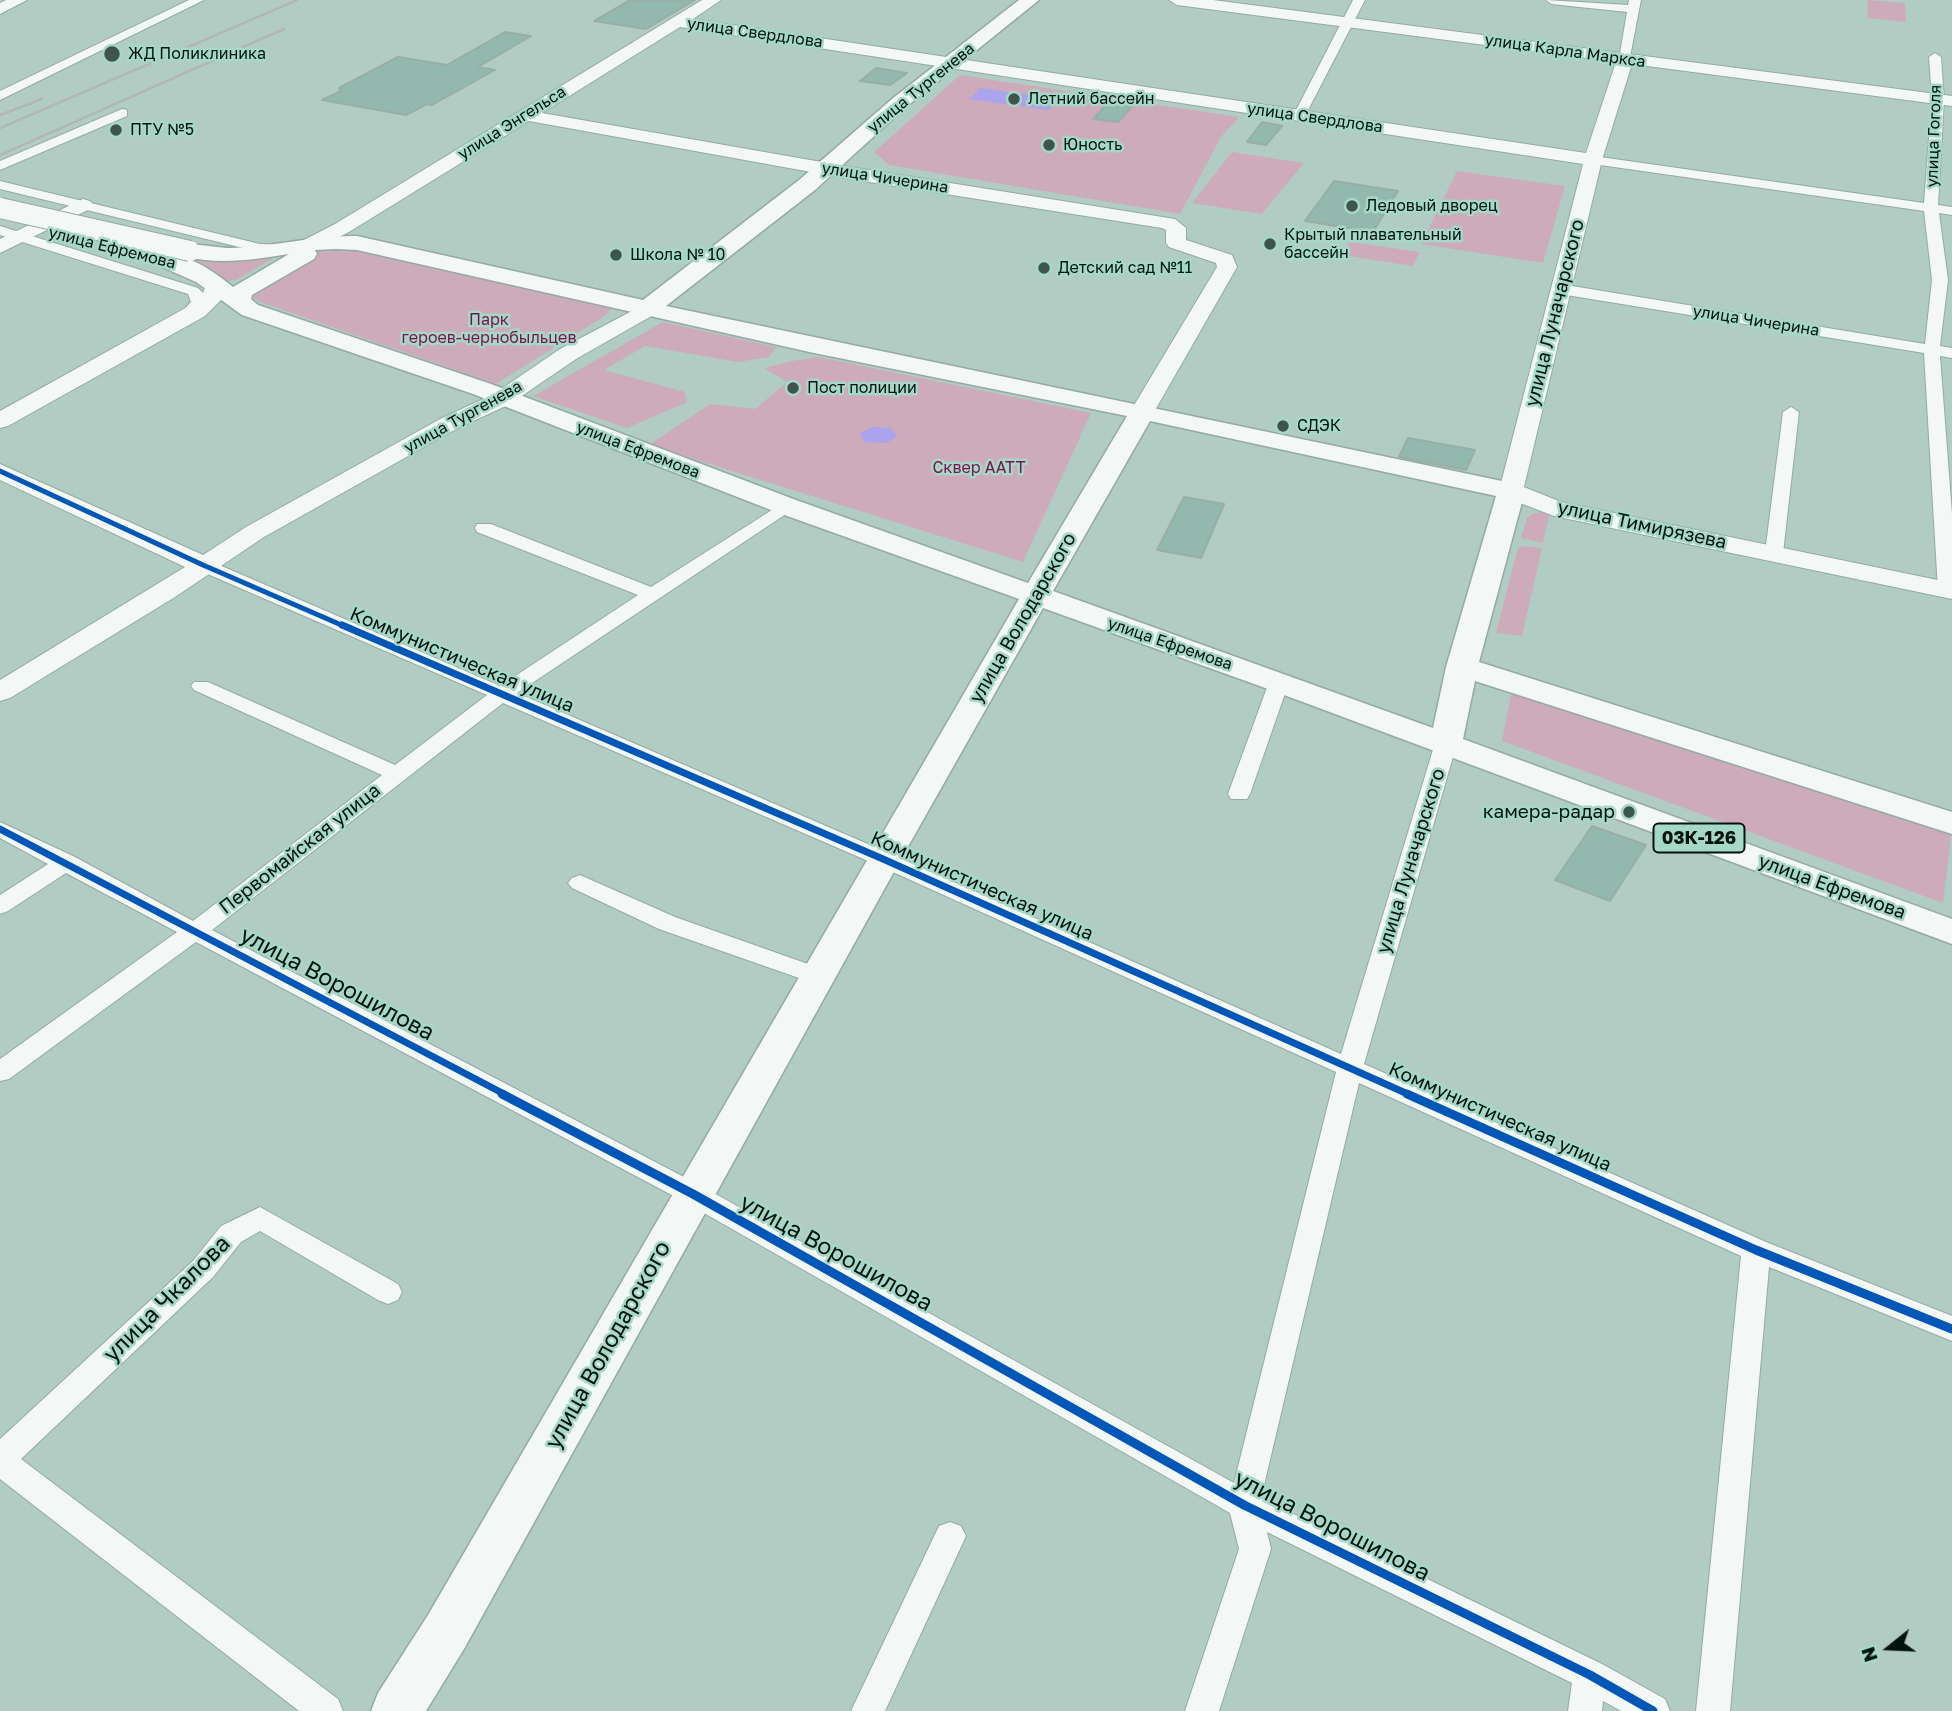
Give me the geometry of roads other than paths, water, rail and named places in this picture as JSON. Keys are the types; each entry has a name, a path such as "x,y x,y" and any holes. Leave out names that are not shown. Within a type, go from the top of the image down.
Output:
{"main road":[{"name":"улица Тургенева","path":"647,309 754,228 899,103 1030,0"},
{"name":"улица Ефремова","path":"0,208 180,257 249,310 482,390 786,506 1446,743 1952,933"},
{"name":"улица Ефремова","path":"0,222 180,257 239,256 347,237 814,346 1142,412 1511,491"},
{"path":"249,310 239,301 241,292 318,247 347,237"},
{"name":"улица Володарского","path":"397,1711 453,1620 816,976 1142,412"},
{"name":"улица Луначарского","path":"1446,743 1462,667 1511,491"},
{"path":"1462,667 1952,823"}],"street":[{"path":"0,9 19,0"},
{"path":"0,96 198,0"},
{"name":"улица Энгельса","path":"347,237 526,115 713,0"},
{"name":"улица Карла Маркса","path":"1177,0 1945,100"},
{"path":"1299,116 1359,0"},
{"name":"улица Луначарского","path":"1511,491 1594,160 1625,59 1635,5 1550,1"},
{"name":"улица Свердлова","path":"679,22 1594,160 1952,211"},
{"name":"улица Гоголя","path":"1935,57 1945,100 1931,208 1940,279 1932,350 1950,591"},
{"path":"0,166 122,113"},
{"name":"улица Чичерина","path":"526,115 826,168 1159,221 1176,228 1176,243 1225,259"},
{"name":"улица Ефремова","path":"0,185 264,249 301,246"},
{"path":"0,247 83,205"},
{"path":"0,230 23,236"},
{"name":"улица Ефремова","path":"23,236 193,291 198,296 199,303 178,323"},
{"path":"228,239 282,246 313,239 347,237"},
{"name":"улица Володарского","path":"1142,412 1227,267 1225,259"},
{"path":"0,421 178,323 209,302 215,283"},
{"name":"улица Чичерина","path":"1560,289 1952,353"},
{"name":"улица Тургенева","path":"0,692 166,591 255,532 450,424 502,399 568,354 647,309"},
{"path":"178,323 218,313 249,310"},
{"path":"1774,552 1791,412"},
{"name":"Коммунистическая улица","path":"0,471 203,565 883,859 1756,1250 1952,1329"},
{"name":"улица Тимирязева","path":"1511,491 1554,508 1950,591"},
{"name":"Первомайская улица","path":"0,1073 195,931 500,695 786,506"},
{"path":"484,528 652,594"},
{"path":"1239,794 1279,682"},
{"name":"Первомайская улица","path":"201,686 397,774"},
{"name":"улица Луначарского","path":"1202,1711 1255,1549 1244,1505 1350,1067 1446,743"},
{"name":"улица Ворошилова","path":"0,829 693,1194 1244,1505 1590,1675 1653,1711"},
{"path":"0,906 67,862"},
{"path":"580,883 667,923 816,976"},
{"name":"улица Чкалова","path":"326,1711 0,1460 203,1269 231,1234 261,1218 388,1292"},
{"path":"1713,1711 1756,1250"},
{"path":"868,1711 950,1536"},
{"path":"1585,1711 1590,1675"}],"railway":[{"path":"0,128 297,0"},
{"path":"0,155 284,29"},
{"path":"0,115 42,99"}],"place":[{"name":"ЖД Поликлиника","path":"112,54"},
{"name":"Летний бассейн","path":"1014,99"},
{"name":"ПТУ №5","path":"116,130"},
{"name":"Юность","path":"1049,145"},
{"name":"Ледовый дворец","path":"1352,206"},
{"name":"Крытый плавательный бассейн","path":"1270,244"},
{"name":"Школа № 10","path":"616,255"},
{"name":"Детский сад №11","path":"1044,268"},
{"name":"Пост полиции","path":"793,388"},
{"name":"СДЭК","path":"1283,426"},
{"name":"камера-радар","path":"1629,812"}],"park label":[{"name":"Парк героев-чернобыльцев","path":"489,329"},
{"name":"Сквер ААТТ","path":"979,468"}]}
